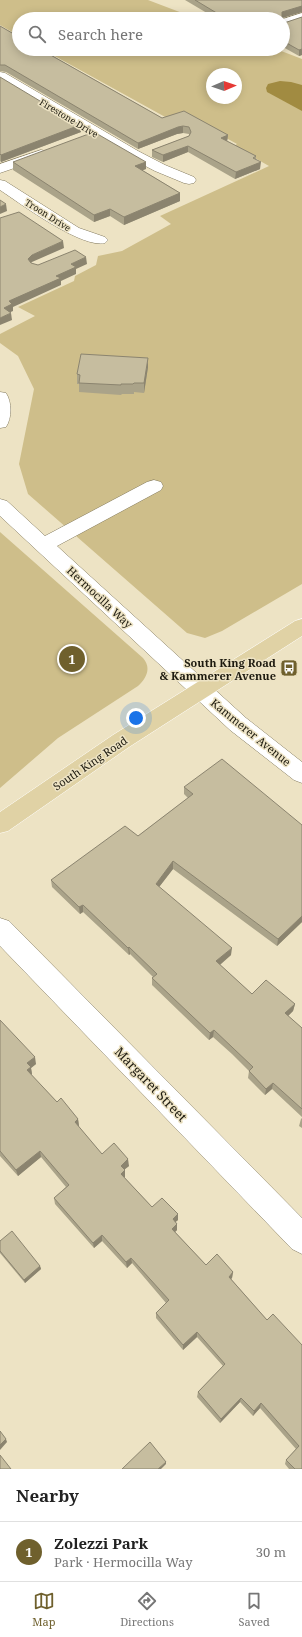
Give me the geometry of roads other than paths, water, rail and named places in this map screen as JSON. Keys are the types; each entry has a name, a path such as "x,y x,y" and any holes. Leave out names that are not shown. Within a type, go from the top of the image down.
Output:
{"main road":[{"name":"South King Road","path":"0,824 121,741 302,626"}],"street":[{"path":"290,21 302,17"},
{"name":"Firestone Drive","path":"0,76 94,133 165,172 189,180"},
{"path":"78,139 94,133"},
{"path":"0,169 50,150"},
{"path":"137,156 151,151"},
{"name":"Troon Drive","path":"0,184 74,231 100,240 77,249"},
{"path":"20,212 34,206"},
{"path":"0,397 2,403 0,424"},
{"path":"43,545 154,486"},
{"name":"Hermocilla Way","path":"0,505 200,690"},
{"name":"Kammerer Avenue","path":"200,690 238,724 302,774"},
{"name":"Margaret Street","path":"0,929 302,1239"}],"place":[{"name":"Zolezzi Park","path":"72,659"},
{"name":"South King Road & Kammerer Avenue","path":"289,668"}]}
